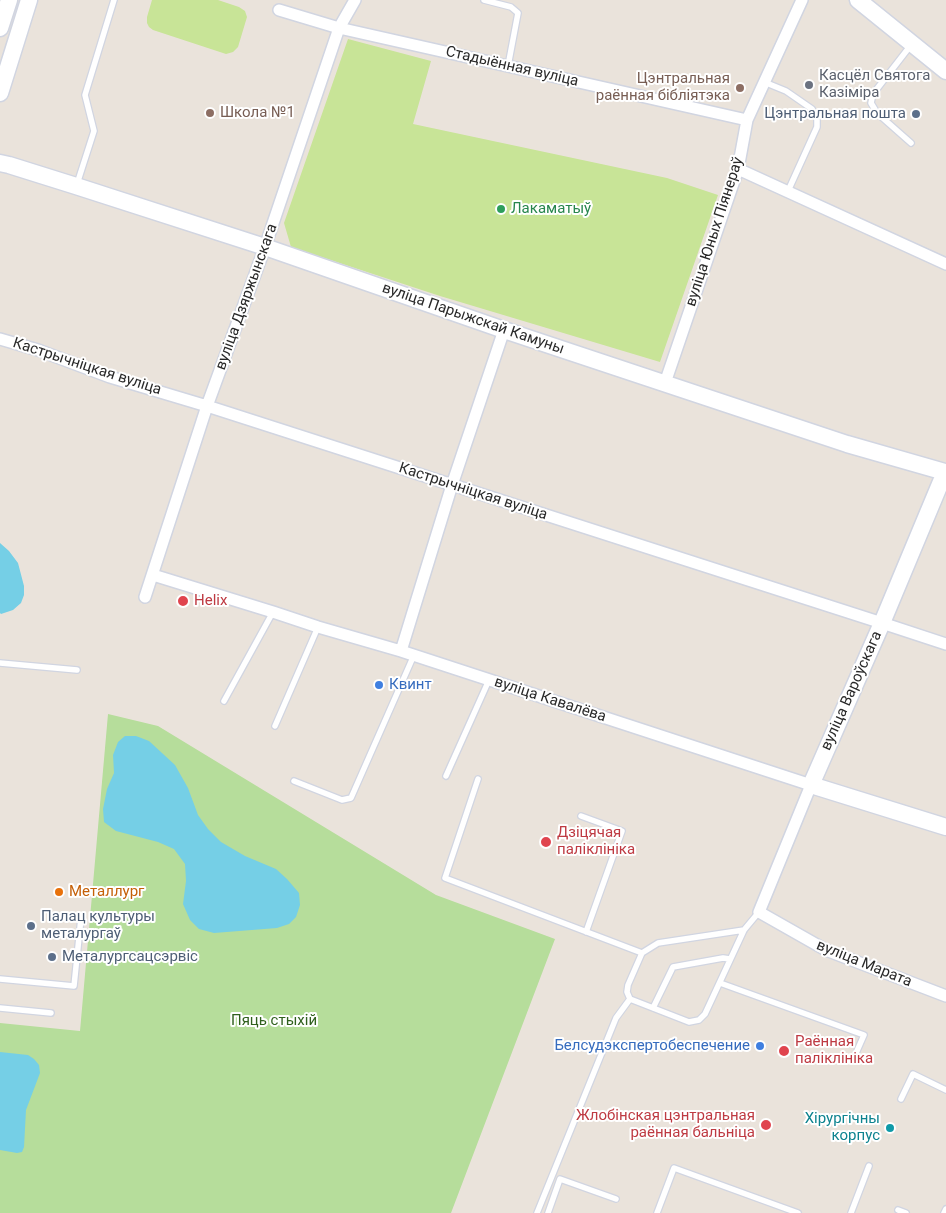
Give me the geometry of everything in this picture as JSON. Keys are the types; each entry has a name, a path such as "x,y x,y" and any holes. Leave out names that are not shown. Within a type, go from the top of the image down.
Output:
{"street":[{"path":"0,28 9,0"},
{"path":"0,93 29,0"},
{"name":"вуліца Дзяржынскага","path":"145,597 207,406 265,247 339,28 355,0"},
{"name":"вуліца Юных Піянераў","path":"665,383 738,169 747,120 802,0"},
{"path":"858,0 946,71"},
{"name":"Стадыённая вуліца","path":"279,10 339,28 747,120"},
{"name":"вуліца Парыжскай Камуны","path":"0,164 9,165 265,247 504,330 847,444 946,472"},
{"path":"738,169 946,264"},
{"path":"401,651 452,485 504,330"},
{"name":"Кастрычніцкая вуліца","path":"0,339 38,350 110,377 207,406 946,644"},
{"name":"вуліца Вароўскага","path":"759,912 811,785 946,472"},
{"name":"вуліца Кавалёва","path":"153,575 414,655 811,785 946,827"},
{"name":"вуліца Марата","path":"759,912 826,950 946,996"}],"lane":[{"path":"76,186 94,131 85,95 114,0"},
{"path":"484,0 511,7 518,13 508,66"},
{"path":"511,7 513,0"},
{"path":"911,143 877,113 872,103 873,94 913,44"},
{"path":"764,82 786,91 812,109 817,118 817,127 788,191"},
{"path":"224,701 273,612"},
{"path":"275,726 318,627"},
{"path":"294,781 342,800 351,798 414,655"},
{"path":"0,663 77,670"},
{"path":"446,776 489,680"},
{"path":"478,779 445,878 642,953"},
{"path":"581,816 622,831 586,932"},
{"path":"744,930 658,944 642,953 628,985 627,992 630,999 689,1022 699,1020 705,1014 744,930 759,912"},
{"path":"0,979 74,986 81,918"},
{"path":"653,1008 673,967 723,958 730,959"},
{"path":"720,983 864,1035 853,1060"},
{"path":"537,1213 616,1018 630,999"},
{"path":"0,1008 51,1012"},
{"path":"901,1100 913,1074 946,1090"},
{"path":"851,1213 869,1166"},
{"path":"657,1213 674,1168 798,1213"},
{"path":"548,1213 560,1179 616,1199"},
{"path":"944,1213 946,1209"},
{"path":"898,1210 906,1213"}],"green space":[{"path":"152,0 218,0 239,7 245,11 247,17 238,47 233,52 226,54 153,30 147,23"},
{"name":"Лакаматыў","path":"348,39 431,61 413,124 667,178 718,195 660,362 440,296 291,247 284,223"},
{"name":"Пяць стыхій","path":"108,714 158,726 436,895 555,939 451,1213 0,1213 0,1023 80,1031"}],"water":[{"path":"0,543 18,563 24,586 24,595 21,603 13,610 1,614 0,613"},
{"path":"125,736 136,736 149,741 175,765 188,788 198,815 221,842 245,856 276,869 287,879 299,893 300,905 296,917 289,924 277,928 214,933 199,929 190,920 183,904 186,881 185,864 174,849 158,842 116,831 104,822 103,809 107,789 114,773 113,755 118,742"},
{"path":"0,1052 28,1055 39,1065 40,1073 26,1110 24,1147 22,1152 17,1153 0,1150"}],"place":[{"name":"Касцёл Святога Казіміра","path":"809,85"},
{"name":"Цэнтральная раённая бібліятэка","path":"740,88"},
{"name":"Школа №1","path":"210,113"},
{"name":"Цэнтральная пошта","path":"916,114"},
{"name":"Лакаматыў","path":"501,209"},
{"name":"Helix","path":"183,601"},
{"name":"Квинт","path":"379,685"},
{"name":"Дзіцячая паліклініка","path":"546,842"},
{"name":"Металлург","path":"59,892"},
{"name":"Палац культуры металургаў","path":"31,926"},
{"name":"Металургсацсэрвіс","path":"52,957"},
{"name":"Белсудэкспертобеспечение","path":"760,1046"},
{"name":"Раённая паліклініка","path":"784,1051"},
{"name":"Жлобінская цэнтральная раённая бальніца","path":"766,1125"},
{"name":"Хірургічны корпус","path":"890,1128"}]}
